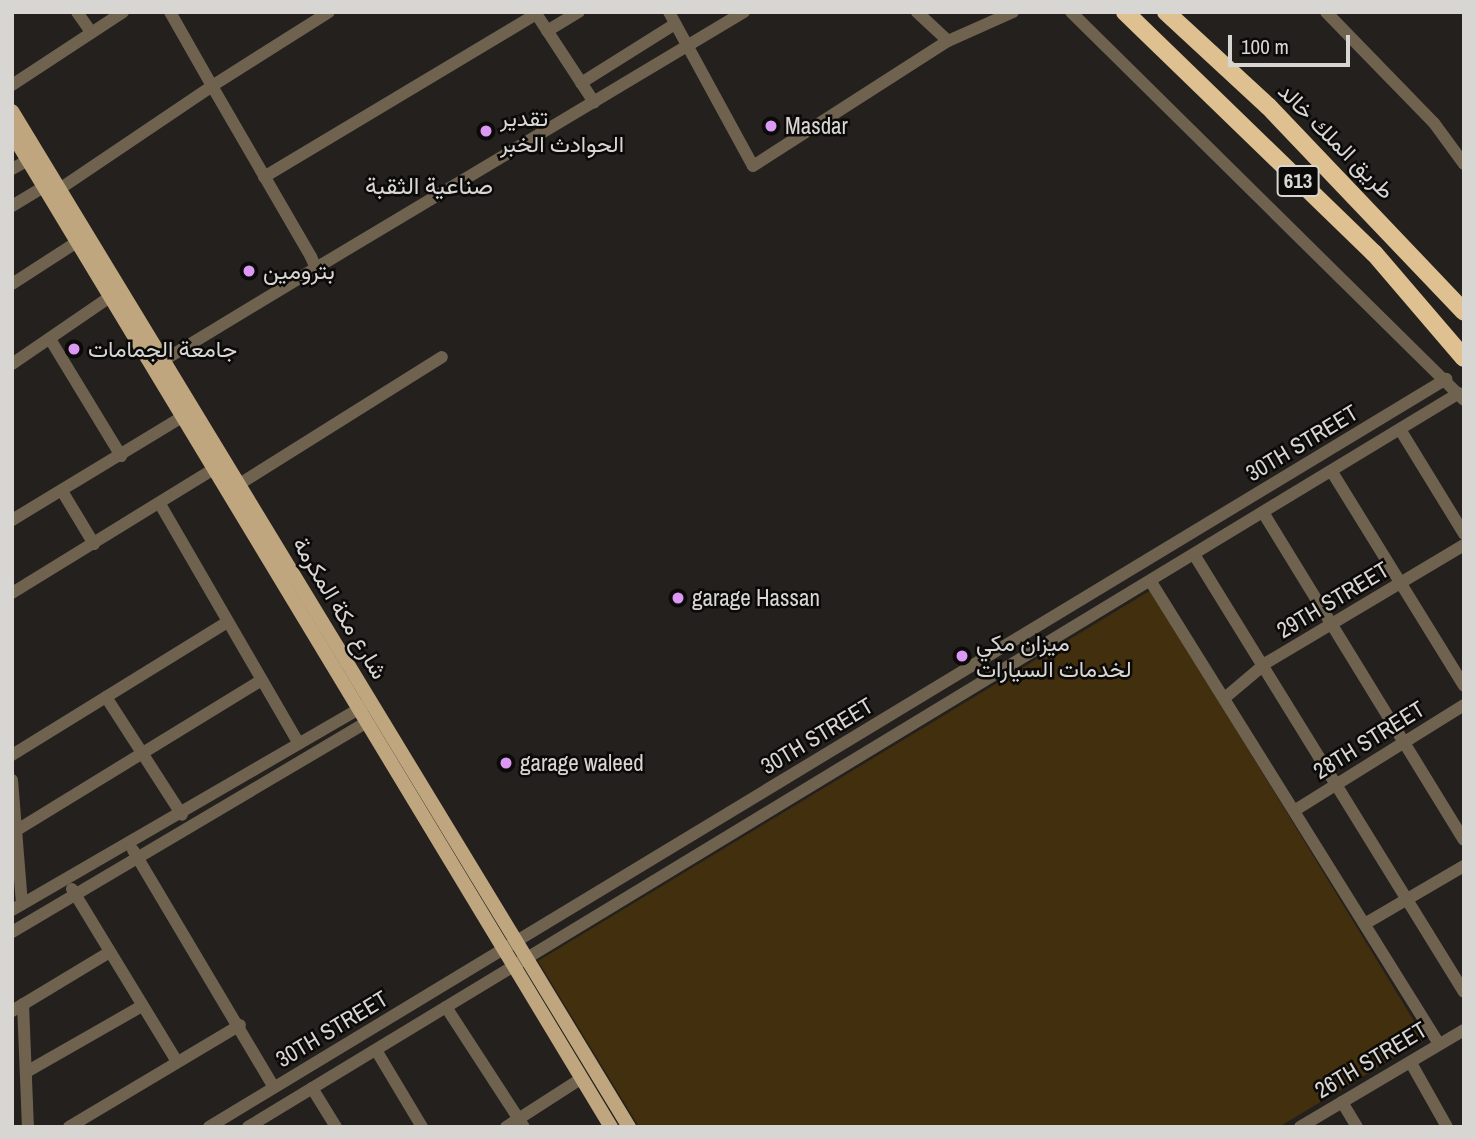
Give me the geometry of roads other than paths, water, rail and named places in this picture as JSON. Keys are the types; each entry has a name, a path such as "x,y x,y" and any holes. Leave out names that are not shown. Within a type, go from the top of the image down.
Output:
{"highway":[{"name":"613","path":"1125,12 1374,253 1464,358"},
{"name":"طريق الملك خالد","path":"1166,12 1278,116 1464,312"}],"main road":[{"name":"شارع مكة المكرمة","path":"12,111 92,240 159,363 182,417 364,706 518,942 629,1127"},
{"name":"شارع مكة المكرمة","path":"12,134 110,297 241,482 364,706 367,722 611,1127"},
{"path":"75,238 92,240"}],"street":[{"path":"78,12 91,32"},
{"path":"12,85 124,12"},
{"path":"170,12 316,268"},
{"path":"61,188 212,86 329,12"},
{"path":"547,31 579,12"},
{"path":"159,363 744,12"},
{"path":"917,12 948,41"},
{"path":"582,83 672,18 752,166 985,19 1013,12"},
{"path":"1071,12 1446,379 1461,397"},
{"path":"1326,12 1434,123 1464,164"},
{"path":"264,177 536,13 594,102"},
{"path":"12,169 28,160"},
{"path":"12,206 44,187"},
{"path":"12,284 75,238"},
{"path":"12,364 110,297"},
{"path":"50,339 121,456"},
{"path":"241,482 443,356"},
{"name":"30TH STREET","path":"209,1127 1446,379"},
{"name":"30TH STREET","path":"248,1127 1332,472 1461,397"},
{"path":"12,520 182,417"},
{"path":"1401,431 1464,534"},
{"path":"12,593 215,468"},
{"path":"1332,472 1464,686"},
{"path":"62,491 94,544"},
{"path":"160,504 299,744"},
{"path":"1264,514 1406,741 1464,840"},
{"name":"29TH STREET","path":"1227,696 1266,663 1464,545"},
{"path":"1195,556 1266,663 1464,992"},
{"path":"1152,582 1227,696 1368,922 1439,1044"},
{"path":"12,755 227,622"},
{"path":"17,830 262,680"},
{"path":"106,697 182,815"},
{"name":"28TH STREET","path":"1297,809 1464,705"},
{"path":"12,780 17,830 17,907 182,815 364,706"},
{"path":"12,932 367,722"},
{"path":"130,843 136,858 240,1025 274,1087"},
{"path":"1368,922 1464,866"},
{"path":"66,881 140,1007 177,1062"},
{"path":"28,1127 28,1071 18,1007 108,953"},
{"path":"28,1071 140,1007"},
{"path":"446,1007 522,1123"},
{"path":"69,1127 240,1025"},
{"name":"26TH STREET","path":"1300,1127 1464,1030"},
{"path":"376,1049 422,1127"},
{"path":"1410,1063 1447,1127"},
{"path":"506,1127 522,1123 582,1078"},
{"path":"312,1088 336,1127"},
{"path":"1342,1102 1357,1127"}],"place":[{"name":"Masdar","path":"771,126"},
{"name":"تقدير الحوادث الخبر","path":"486,131"},
{"name":"بترومين","path":"249,271"},
{"name":"جامعة الجمامات","path":"74,349"},
{"name":"garage Hassan","path":"678,598"},
{"name":"ميزان مكي لخدمات السيارات","path":"962,656"},
{"name":"garage waleed","path":"506,763"}],"district":[{"name":"صناعية الثقبة","path":"429,186"}]}
